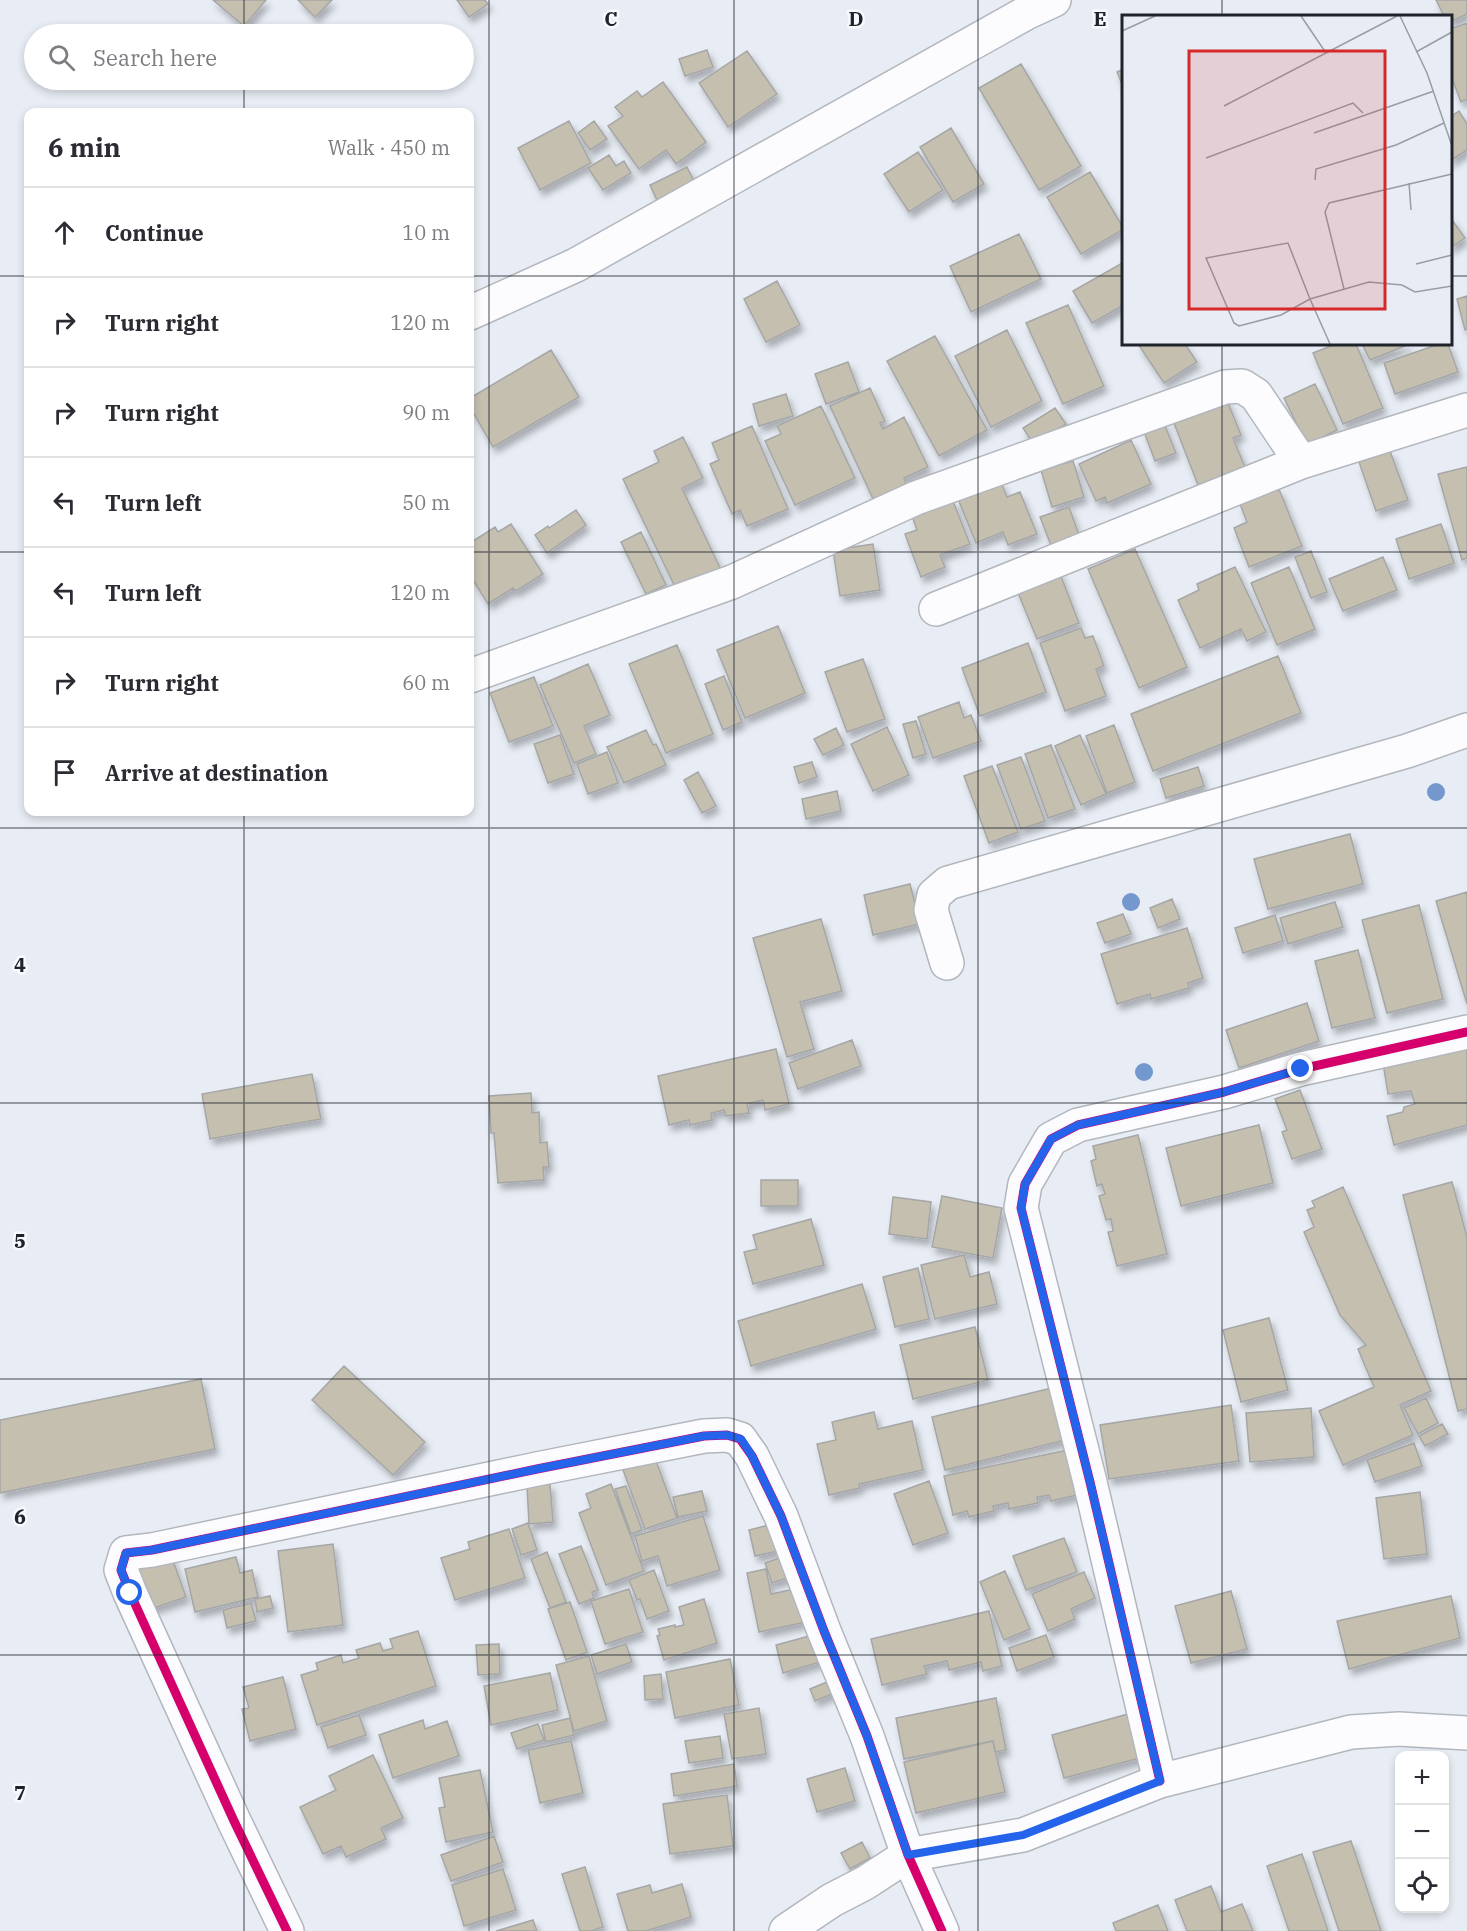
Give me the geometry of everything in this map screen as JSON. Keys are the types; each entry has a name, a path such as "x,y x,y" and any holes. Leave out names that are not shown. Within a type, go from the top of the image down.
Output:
{"street":[{"path":"474,311 576,265 1032,4"},
{"path":"474,675 732,582 916,498 1225,387 1242,386 1256,395 1301,462"},
{"path":"936,609 1301,462 1467,410"},
{"path":"947,963 931,910 934,895 948,883 1407,751 1467,730"},
{"path":"1160,1781 1090,1482 1021,1208 1025,1184 1051,1139 1078,1125 1224,1092 1301,1069 1467,1032"},
{"path":"287,1931 130,1593 121,1570 126,1553 152,1550 525,1471 704,1436 727,1435 741,1439 752,1456 781,1516 824,1631 867,1736 908,1855 942,1931"},
{"path":"786,1931 832,1900 865,1883 908,1855 1023,1835 1160,1781 1352,1732 1399,1729 1467,1733"}],"building":[{"path":"213,0 266,0 246,24 242,24"},
{"path":"298,0 332,0 315,17"},
{"path":"457,0 485,0 488,4 469,17"},
{"path":"1436,0 1467,0 1467,14 1452,21 1452,15 1444,15"},
{"path":"1467,23 1467,99 1461,102 1452,78 1452,28"},
{"path":"707,50 713,67 685,76 679,59"},
{"path":"747,51 777,94 728,127 699,83"},
{"path":"1021,64 1081,166 1039,190 979,88"},
{"path":"1122,70 1122,84 1117,72"},
{"path":"663,82 706,142 676,164 666,150 639,169 608,126 623,116 615,107 637,91 642,97"},
{"path":"1459,111 1467,124 1467,150 1452,160 1452,116"},
{"path":"569,121 591,163 540,190 518,148"},
{"path":"594,121 607,139 590,150 578,133"},
{"path":"951,128 984,184 953,202 920,147"},
{"path":"918,152 943,190 909,212 884,174"},
{"path":"609,155 616,166 624,161 631,173 603,190 588,168"},
{"path":"687,167 699,191 661,209 650,185"},
{"path":"1090,172 1122,226 1122,230 1081,254 1047,197"},
{"path":"1452,220 1465,238 1452,247"},
{"path":"1019,234 1041,279 971,312 950,266"},
{"path":"1122,263 1122,306 1092,323 1073,291"},
{"path":"777,281 800,325 766,342 744,299"},
{"path":"1467,296 1467,329 1465,330 1457,299"},
{"path":"1068,305 1104,386 1063,404 1026,323"},
{"path":"1007,330 1042,401 991,427 955,356"},
{"path":"935,336 987,430 939,456 887,361"},
{"path":"1139,345 1186,345 1197,362 1164,383"},
{"path":"1333,345 1356,345 1383,408 1343,424 1313,353"},
{"path":"1362,345 1408,345 1370,360"},
{"path":"1436,345 1448,345 1458,372 1395,394 1384,363"},
{"path":"551,350 579,397 493,447 474,414 474,396"},
{"path":"848,362 859,392 826,404 815,374"},
{"path":"1315,384 1337,430 1307,445 1284,398"},
{"path":"870,388 885,421 880,423 883,429 904,417 928,467 904,478 907,486 874,501 830,406"},
{"path":"786,394 793,416 759,426 753,404"},
{"path":"1226,398 1241,435 1233,438 1245,467 1198,485 1172,418"},
{"path":"821,406 855,478 795,505 765,441 781,434 777,426"},
{"path":"1055,408 1066,424 1034,445 1023,428"},
{"path":"1163,421 1176,453 1155,461 1143,429"},
{"path":"752,426 788,509 747,526 740,510 732,514 710,464 719,460 712,443"},
{"path":"683,437 703,478 682,488 721,570 677,591 623,479 659,462 654,451"},
{"path":"1131,440 1151,484 1107,503 1105,497 1096,501 1079,464"},
{"path":"1390,451 1408,500 1376,511 1359,462"},
{"path":"1073,461 1084,497 1052,507 1041,470"},
{"path":"1467,467 1467,558 1462,560 1438,474"},
{"path":"1001,482 1007,497 1020,492 1037,534 1008,545 1003,532 976,543 958,499"},
{"path":"1279,489 1302,546 1249,567 1234,528 1247,522 1240,504"},
{"path":"953,501 970,544 940,555 945,567 921,577 905,534 917,530 912,516"},
{"path":"1069,507 1080,538 1052,548 1040,517"},
{"path":"576,510 586,525 547,553 535,535"},
{"path":"511,524 543,574 516,591 513,588 488,604 474,581 474,540 495,527 498,532"},
{"path":"1441,524 1454,563 1409,579 1396,539"},
{"path":"641,532 666,585 646,594 621,542"},
{"path":"873,544 880,590 840,596 833,550"},
{"path":"1135,549 1187,667 1139,688 1088,569"},
{"path":"1311,551 1327,592 1311,598 1295,557"},
{"path":"1383,557 1397,590 1343,611 1329,579"},
{"path":"1235,567 1266,632 1247,641 1241,629 1200,648 1178,600 1199,590 1197,584"},
{"path":"1289,567 1315,629 1277,645 1251,583"},
{"path":"1059,571 1079,623 1037,639 1016,588"},
{"path":"778,626 805,693 745,718 717,650"},
{"path":"1081,628 1085,638 1093,636 1104,666 1096,669 1106,696 1065,711 1040,643"},
{"path":"1028,643 1046,692 980,716 962,668"},
{"path":"677,645 713,734 666,753 629,664"},
{"path":"1278,656 1301,713 1153,771 1131,714"},
{"path":"863,659 885,719 847,732 825,672"},
{"path":"588,664 610,715 584,726 596,754 574,763 540,685"},
{"path":"724,676 742,722 723,730 705,684"},
{"path":"534,677 553,726 509,742 490,693"},
{"path":"959,702 964,718 971,715 981,741 933,758 918,717"},
{"path":"916,721 926,754 913,758 903,724"},
{"path":"1114,725 1135,782 1107,793 1086,736"},
{"path":"887,727 909,775 873,791 851,744"},
{"path":"836,728 844,745 823,755 814,739"},
{"path":"646,730 666,765 624,783 607,747"},
{"path":"560,735 574,774 548,783 534,744"},
{"path":"1080,735 1106,794 1081,805 1055,746"},
{"path":"1051,745 1075,809 1048,818 1025,754"},
{"path":"607,752 618,783 588,794 577,764"},
{"path":"1021,757 1045,821 1021,829 997,765"},
{"path":"812,762 817,777 799,783 794,767"},
{"path":"992,766 1018,832 989,843 964,776"},
{"path":"1198,767 1204,786 1166,798 1160,779"},
{"path":"698,772 716,806 702,813 684,780"},
{"path":"837,791 841,811 806,819 802,799"},
{"path":"1350,834 1363,884 1268,909 1254,859"},
{"path":"910,884 920,924 873,935 864,895"},
{"path":"1467,892 1467,1004 1436,901"},
{"path":"1172,899 1180,919 1158,928 1150,908"},
{"path":"1335,902 1343,927 1288,944 1280,918"},
{"path":"1419,905 1443,999 1387,1013 1362,920"},
{"path":"1123,914 1131,934 1105,943 1097,923"},
{"path":"1275,915 1283,941 1243,953 1235,928"},
{"path":"821,919 842,991 800,1002 814,1049 787,1057 753,938"},
{"path":"1187,928 1203,978 1188,983 1189,988 1151,999 1150,994 1117,1004 1101,954"},
{"path":"1358,950 1375,1018 1332,1028 1315,961"},
{"path":"1307,1003 1319,1041 1239,1068 1226,1030"},
{"path":"852,1040 861,1066 798,1089 789,1063"},
{"path":"1467,1046 1467,1125 1394,1145 1387,1116 1403,1112 1404,1107 1415,1104 1411,1091 1388,1094 1383,1063"},
{"path":"776,1049 789,1104 765,1110 763,1100 747,1104 749,1113 726,1116 724,1110 711,1113 712,1120 690,1125 689,1120 669,1125 658,1076"},
{"path":"312,1074 321,1119 210,1139 202,1094"},
{"path":"1300,1090 1322,1149 1292,1159 1282,1132 1287,1130 1275,1099"},
{"path":"531,1093 532,1113 539,1112 540,1143 547,1142 549,1167 543,1167 544,1180 498,1183 494,1133 491,1133 489,1096"},
{"path":"1259,1125 1273,1183 1181,1206 1166,1148"},
{"path":"1138,1135 1167,1254 1117,1266 1108,1232 1113,1231 1111,1219 1106,1220 1099,1196 1105,1194 1102,1184 1097,1186 1091,1161 1096,1159 1093,1146"},
{"path":"761,1180 798,1180 798,1206 761,1206"},
{"path":"1452,1182 1467,1237 1467,1409 1458,1411 1403,1195"},
{"path":"1343,1187 1431,1391 1400,1405 1413,1435 1343,1465 1319,1411 1374,1387 1358,1349 1366,1345 1340,1315 1304,1232 1314,1227 1307,1210 1315,1207 1312,1201"},
{"path":"942,1196 1002,1208 993,1258 932,1247"},
{"path":"893,1197 931,1202 927,1239 889,1234"},
{"path":"811,1219 824,1265 753,1284 744,1252 757,1249 753,1235"},
{"path":"964,1255 970,1277 989,1272 997,1304 935,1319 921,1265"},
{"path":"918,1268 929,1319 895,1327 883,1277"},
{"path":"862,1284 876,1329 751,1366 738,1321"},
{"path":"1269,1318 1288,1390 1241,1402 1223,1330"},
{"path":"975,1327 988,1380 913,1399 900,1345"},
{"path":"344,1366 425,1442 393,1475 312,1400"},
{"path":"201,1379 215,1449 0,1493 0,1420"},
{"path":"1052,1388 1065,1440 945,1470 932,1417"},
{"path":"1426,1398 1438,1423 1418,1434 1404,1408"},
{"path":"1231,1405 1239,1461 1109,1479 1100,1425"},
{"path":"1311,1408 1314,1457 1250,1462 1246,1413"},
{"path":"874,1412 878,1429 912,1421 923,1470 859,1484 860,1488 829,1495 817,1444 836,1440 832,1422"},
{"path":"1442,1424 1448,1434 1425,1446 1419,1436"},
{"path":"1414,1443 1422,1466 1375,1482 1367,1460"},
{"path":"1068,1450 1077,1495 1051,1501 1049,1495 1037,1497 1038,1503 1009,1509 1008,1503 993,1506 994,1511 969,1517 967,1511 953,1515 944,1476"},
{"path":"655,1458 677,1518 645,1529 623,1470"},
{"path":"929,1481 948,1533 913,1545 894,1494"},
{"path":"550,1484 553,1522 529,1524 527,1486"},
{"path":"611,1484 644,1571 606,1585 579,1513 591,1508 586,1494"},
{"path":"626,1486 642,1530 631,1534 615,1489"},
{"path":"702,1491 707,1511 678,1517 673,1497"},
{"path":"1420,1492 1427,1554 1384,1559 1376,1498"},
{"path":"703,1516 720,1570 667,1586 658,1556 642,1561 635,1536"},
{"path":"528,1523 537,1550 521,1555 512,1529"},
{"path":"777,1523 783,1550 755,1556 749,1530"},
{"path":"509,1529 525,1578 455,1600 441,1558 470,1549 468,1542"},
{"path":"1064,1538 1077,1572 1026,1590 1013,1556"},
{"path":"333,1544 343,1625 288,1632 278,1551"},
{"path":"581,1546 598,1590 592,1592 594,1598 579,1604 559,1554"},
{"path":"547,1552 566,1602 550,1608 531,1559"},
{"path":"171,1555 186,1597 148,1610 133,1569"},
{"path":"788,1555 796,1575 772,1583 765,1563"},
{"path":"236,1557 240,1573 252,1570 258,1597 195,1612 185,1569"},
{"path":"766,1569 771,1594 804,1587 811,1621 759,1632 747,1573"},
{"path":"654,1570 669,1611 647,1619 640,1599 637,1600 629,1580"},
{"path":"1005,1571 1030,1629 1004,1640 980,1582"},
{"path":"1084,1572 1095,1598 1071,1609 1075,1619 1048,1631 1032,1594"},
{"path":"629,1589 643,1632 605,1644 591,1601"},
{"path":"1231,1591 1247,1649 1191,1663 1175,1606"},
{"path":"270,1596 273,1608 257,1612 255,1599"},
{"path":"1451,1596 1460,1638 1349,1669 1337,1621"},
{"path":"704,1599 717,1643 664,1660 657,1636 660,1635 658,1629 684,1625 679,1607"},
{"path":"570,1602 587,1652 566,1660 548,1609"},
{"path":"251,1603 256,1621 227,1628 223,1610"},
{"path":"989,1611 1002,1666 983,1671 981,1662 949,1670 947,1661 924,1666 927,1674 882,1685 871,1639"},
{"path":"418,1631 436,1686 317,1725 301,1675 318,1670 316,1663 341,1655 343,1663 359,1658 356,1650 380,1643 383,1651 393,1648 390,1639"},
{"path":"813,1635 820,1662 783,1673 776,1645"},
{"path":"1046,1635 1054,1657 1017,1671 1009,1648"},
{"path":"499,1644 500,1674 478,1675 476,1645"},
{"path":"626,1644 632,1662 597,1674 591,1655"},
{"path":"589,1656 607,1721 574,1731 556,1665"},
{"path":"730,1659 739,1705 675,1718 666,1672"},
{"path":"550,1673 558,1710 491,1725 484,1686"},
{"path":"661,1674 663,1699 645,1700 644,1676"},
{"path":"283,1677 296,1729 250,1741 242,1709 249,1708 243,1687"},
{"path":"832,1680 837,1692 815,1701 810,1689"},
{"path":"996,1698 1006,1750 995,1752 993,1741 904,1759 896,1718"},
{"path":"759,1708 766,1754 732,1759 724,1714"},
{"path":"1128,1714 1140,1758 1064,1778 1052,1735"},
{"path":"359,1715 366,1735 328,1748 321,1727"},
{"path":"570,1718 574,1735 546,1742 542,1725"},
{"path":"423,1720 425,1729 447,1721 459,1756 393,1778 379,1735"},
{"path":"538,1724 544,1740 517,1749 511,1733"},
{"path":"720,1736 723,1758 689,1763 685,1741"},
{"path":"571,1741 583,1793 540,1803 528,1750"},
{"path":"993,1741 1005,1792 916,1813 904,1762"},
{"path":"373,1755 403,1818 381,1828 386,1839 346,1857 341,1846 323,1854 300,1807 336,1790 329,1776"},
{"path":"734,1764 737,1786 674,1796 671,1774"},
{"path":"845,1768 855,1801 817,1812 807,1779"},
{"path":"480,1770 493,1832 446,1842 439,1808 445,1807 439,1778"},
{"path":"727,1795 733,1846 670,1854 663,1804"},
{"path":"494,1836 503,1862 451,1881 441,1855"},
{"path":"1351,1841 1381,1931 1339,1931 1313,1852"},
{"path":"862,1842 870,1858 850,1869 841,1853"},
{"path":"1302,1854 1328,1931 1289,1931 1267,1866"},
{"path":"585,1867 603,1927 591,1931 580,1931 562,1874"},
{"path":"503,1869 516,1910 464,1926 452,1885"},
{"path":"682,1884 691,1917 646,1931 628,1931 617,1894 650,1885 652,1893"},
{"path":"1211,1886 1221,1912 1242,1904 1253,1931 1187,1931 1175,1900"},
{"path":"1158,1905 1168,1931 1116,1931 1113,1923"},
{"path":"533,1920 537,1931 496,1931"}],"cycle path":[{"path":"1160,1781 1090,1482 1021,1208 1025,1184 1051,1139 1078,1125 1224,1092 1301,1069 1467,1032"},
{"path":"287,1931 130,1593 121,1570 126,1553 152,1550 704,1436 727,1435 740,1439 752,1456 781,1516 824,1631 867,1736 908,1855 942,1931"}],"route":[{"path":"130,1593 121,1570 126,1553 152,1550 704,1436 727,1435 741,1439 752,1456 781,1516 824,1631 867,1736 908,1855 1023,1835 1160,1781 1090,1482 1021,1208 1025,1184 1051,1139 1078,1125 1224,1092 1301,1069"}]}
